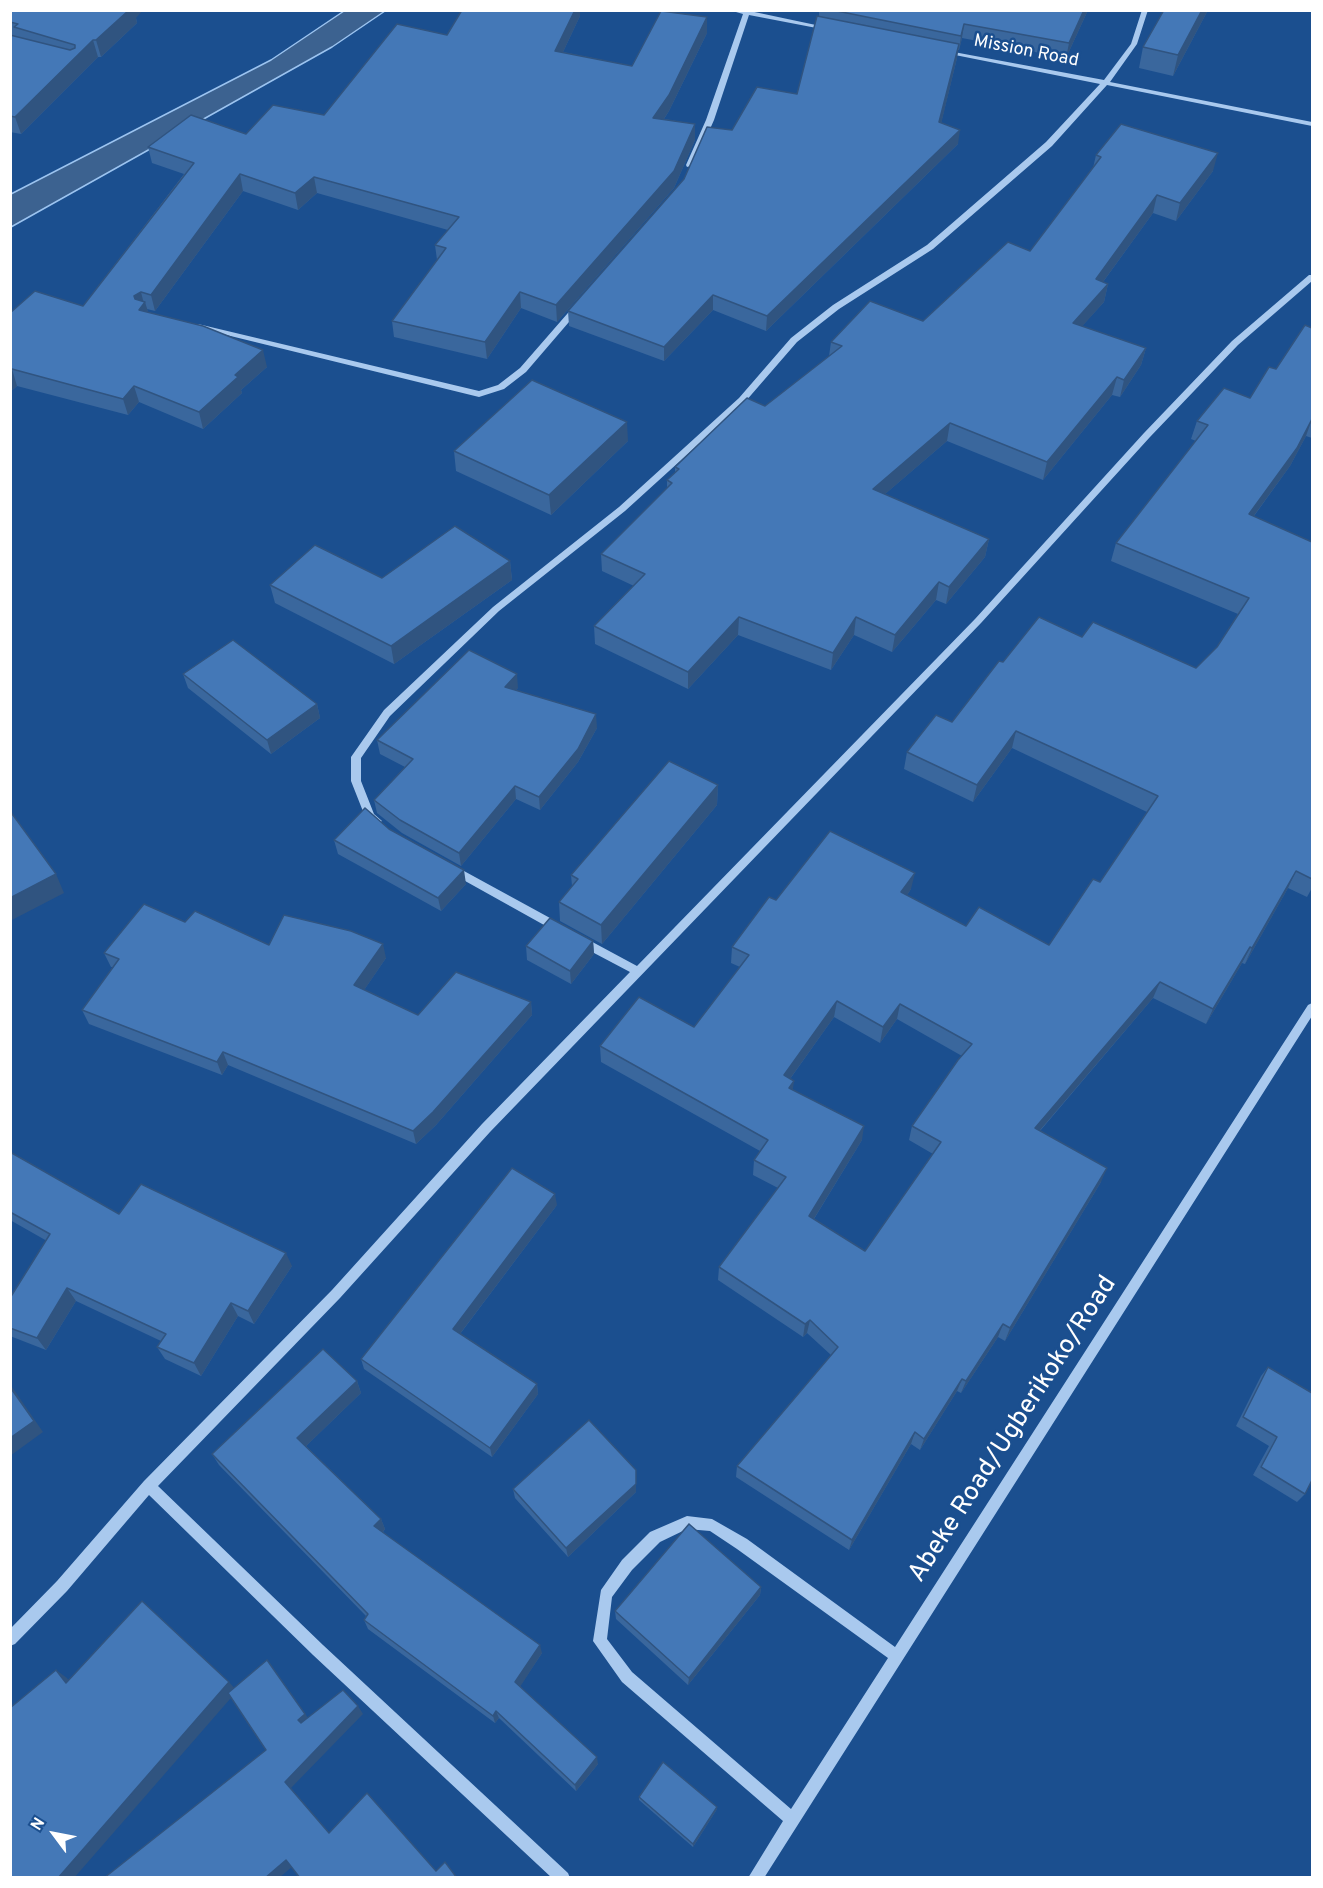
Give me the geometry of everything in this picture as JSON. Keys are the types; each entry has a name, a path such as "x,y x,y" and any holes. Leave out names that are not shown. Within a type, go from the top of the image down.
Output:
{"street":[{"path":"732,10 839,31"},
{"path":"388,830 370,816 356,781 356,757 387,713 496,609 622,509 742,400 794,340 836,308 930,247 1049,144 1106,82 1134,44 1146,10"},
{"path":"688,170 710,120 747,13"},
{"name":"Mission Road","path":"932,49 1312,124"},
{"path":"10,1639 62,1586 149,1486 336,1294 486,1128 978,621 1227,351 1312,277"},
{"path":"191,325 479,394 501,387 523,370 586,298"},
{"path":"447,866 639,972"},
{"name":"Abeke Road/Ugberikoko/Road","path":"754,1878 1312,1008"},
{"path":"149,1486 318,1650 562,1878"},
{"path":"791,1820 627,1677 600,1641 606,1595 627,1565 655,1537 687,1522 711,1525 742,1544 896,1656"}],"water":[{"path":"344,11 385,11 332,47 11,227 11,194 271,60"}],"building":[{"path":"10,10 129,10 96,40 93,40 15,117 10,116 10,35 70,50 75,48 75,45 14,27 18,24 10,22"},
{"path":"462,10 575,10 555,51 632,66 661,11 707,17 669,95 653,118 695,124 674,171 556,305 520,292 485,342 392,321 446,248 435,245 459,217 314,177 295,193 240,174 151,295 141,292 134,296 135,299 145,302 139,310 203,326 263,350 235,375 238,377 199,412 134,386 123,399 10,370 10,313 35,291 83,306 194,163 148,147 191,115 246,134 273,105 324,115 397,24 447,35"},
{"path":"832,10 1084,10 1069,43 964,24 961,36"},
{"path":"1164,10 1202,10 1178,55 1143,47"},
{"path":"817,16 959,44 939,122 960,130 767,316 713,295 664,347 568,311 684,179 707,127 732,130 757,87 797,94"},
{"path":"1121,124 1218,153 1180,203 1157,195 1096,279 1108,284 1073,323 1146,348 1124,380 1117,377 1047,462 950,423 873,489 989,539 949,587 939,582 895,635 856,617 833,653 739,617 688,672 594,626 645,574 601,554 672,483 667,480 679,469 675,467 747,398 765,406 842,346 831,342 870,301 923,321 1008,242 1030,251 1101,157 1096,155"},
{"path":"1305,325 1312,328 1312,419 1297,448 1249,514 1312,542 1312,879 1296,871 1252,948 1250,947 1213,1009 1160,982 1035,1128 1107,1168 1010,1328 1003,1324 966,1381 962,1379 924,1439 915,1432 852,1540 737,1466 838,1347 810,1320 805,1324 719,1267 786,1177 754,1160 768,1140 600,1046 639,997 694,1027 749,955 732,947 769,897 776,900 830,831 915,873 901,892 966,926 979,907 1049,945 1093,879 1100,882 1158,796 1016,731 977,785 907,752 936,715 952,722 999,661 1003,662 1039,617 1082,637 1093,622 1196,668 1217,647 1249,598 1116,543 1208,425 1197,421 1224,388 1250,398 1269,367 1276,369","holes":["837,1001 883,1027 900,1004 972,1044 958,1060 912,1126 941,1142 865,1251 809,1216 864,1126 789,1088 794,1081 784,1075"]},
{"path":"532,380 627,422 549,495 454,451"},
{"path":"455,526 510,561 391,646 270,585 315,545 382,578"},
{"path":"233,640 317,704 267,740 183,674"},
{"path":"469,650 517,674 505,687 596,714 578,749 539,797 515,786 459,853 400,820 374,800 413,759 377,740"},
{"path":"669,761 718,785 601,925 559,902 578,879 571,875"},
{"path":"365,808 389,829 464,870 438,898 334,840"},
{"path":"10,811 56,874 10,898"},
{"path":"144,904 185,922 195,911 269,945 284,915 351,931 383,944 354,985 418,1015 456,972 531,1002 433,1112 413,1131 223,1052 217,1062 82,1010 119,959 104,953"},
{"path":"550,918 593,941 570,971 526,946"},
{"path":"10,1152 119,1214 141,1184 286,1253 248,1311 231,1303 194,1363 157,1347 166,1334 67,1288 37,1338 10,1328 10,1298 50,1234 10,1212"},
{"path":"512,1168 555,1194 453,1329 537,1384 490,1448 361,1359"},
{"path":"323,1349 357,1381 297,1438 381,1519 374,1526 540,1645 515,1682 597,1757 575,1785 496,1711 493,1716 364,1620 368,1614 212,1454"},
{"path":"1268,1367 1312,1393 1312,1480 1305,1494 1261,1467 1277,1437 1243,1417"},
{"path":"10,1387 34,1421 10,1438"},
{"path":"589,1420 636,1470 636,1484 566,1548 513,1489"},
{"path":"689,1524 761,1587 689,1678 615,1611"},
{"path":"142,1601 229,1682 58,1878 10,1878 10,1708 56,1670 66,1683"},
{"path":"267,1660 305,1714 298,1720 301,1723 343,1690 358,1706 285,1782 329,1833 367,1793 436,1871 445,1862 457,1878 300,1878 286,1860 265,1878 104,1878 266,1750 228,1693"},
{"path":"663,1762 717,1807 693,1844 639,1797"}]}
